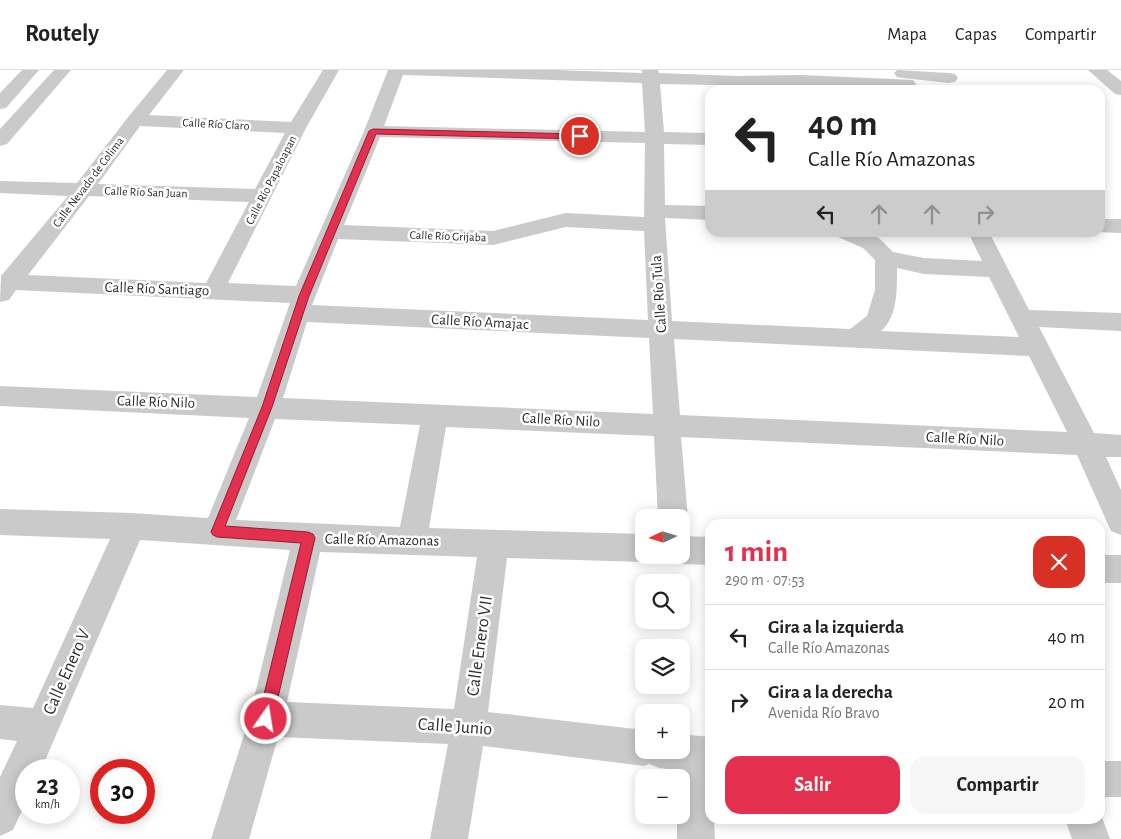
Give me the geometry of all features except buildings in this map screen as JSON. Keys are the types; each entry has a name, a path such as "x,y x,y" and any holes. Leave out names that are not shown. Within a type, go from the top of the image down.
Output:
{"street":[{"path":"0,104 31,70"},
{"path":"0,140 63,70"},
{"name":"Calle Nevado de Colima","path":"5,289 84,190 135,120 176,70"},
{"name":"Calle Río Papaloapan","path":"213,291 297,128 331,70"},
{"path":"217,532 267,407 301,304 397,70 650,74 738,85 801,75 903,82 949,79"},
{"path":"1096,70 1121,90"},
{"name":"Calle Río Tula","path":"650,74 655,138 655,218 673,509"},
{"name":"Calle Río Claro","path":"135,120 297,128"},
{"path":"373,131 705,139"},
{"name":"Calle Río San Juan","path":"0,186 262,196"},
{"name":"Calle Río Grijaba","path":"330,232 494,238 566,220 655,218 705,213"},
{"path":"1105,226 1121,226"},
{"path":"857,237 871,243 886,258 924,266 995,269"},
{"path":"980,237 1086,444 1121,522"},
{"path":"855,339 878,320 886,290 886,258"},
{"name":"Calle Río Santiago","path":"5,289 213,291 301,304"},
{"name":"Calle Río Amajac","path":"301,304 661,331 1035,347"},
{"path":"1021,318 1121,322"},
{"name":"Calle Río Nilo","path":"0,396 1121,446"},
{"path":"412,541 435,415"},
{"name":"Calle Río Amazonas","path":"0,522 131,526 308,538 635,548"},
{"name":"Calle Enero V","path":"0,817 43,726 131,526"},
{"path":"230,839 266,719 308,538"},
{"name":"Calle Enero VII","path":"449,839 469,727 494,542"},
{"path":"690,550 705,551"},
{"path":"1105,569 1121,569"},
{"name":"Calle Junio","path":"266,719 469,727 635,747"},
{"path":"0,722 43,726"},
{"path":"696,839 702,755"},
{"path":"1105,779 1121,779"},
{"path":"1086,824 1092,839"}],"route":[{"path":"266,719 308,538 217,532 267,407 304,296 373,131 580,136"}]}
